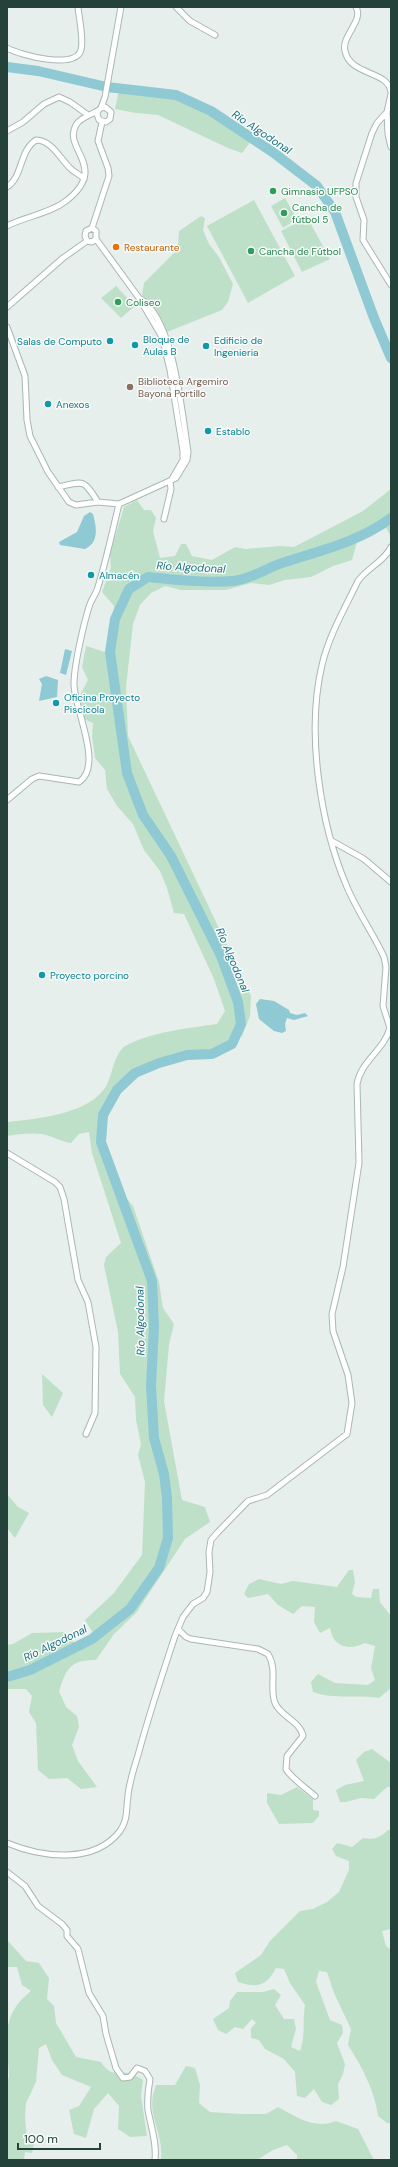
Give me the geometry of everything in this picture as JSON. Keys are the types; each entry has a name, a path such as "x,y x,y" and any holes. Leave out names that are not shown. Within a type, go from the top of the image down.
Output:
{"street":[{"path":"7,48 18,54 41,59 68,60 76,57 79,54 82,45 78,7"},
{"path":"102,122 97,117 105,97 121,7"},
{"path":"176,7 190,22 215,35"},
{"path":"356,7 357,16 345,41 345,51 349,59 362,71 386,80 390,85 391,93 387,112 388,134 391,147"},
{"path":"7,131 28,119 48,101 59,97 70,102 88,115"},
{"path":"7,226 50,210 66,201 78,189 84,178 85,163 73,142 72,136 77,124 88,115 105,107 111,112 110,120 102,122"},
{"path":"387,112 372,133 356,184 356,197 364,220 363,240 391,285"},
{"path":"92,228 109,176 108,168 98,141 102,122"},
{"path":"7,188 15,179 23,155 36,140 42,140 56,151 72,170 84,178"},
{"path":"7,327 25,376 30,436 36,450 68,502 76,505 98,502 119,504 176,478 187,460 188,452 166,336 157,318 144,301 139,298 96,239 96,231 92,228"},
{"path":"87,241 85,236 86,230 92,228"},
{"path":"7,307 63,258 87,241 92,242 96,239"},
{"path":"164,519 171,490 171,480"},
{"path":"58,487 80,482 85,483 98,502"},
{"path":"7,800 32,779 39,776 79,782 85,778 88,771 88,748 74,686 75,670 90,605 96,591 119,504"},
{"path":"7,1843 30,1852 52,1856 64,1855 88,1852 103,1846 120,1831 126,1821 128,1797 138,1755 178,1629 183,1617 193,1604 203,1598 207,1592 210,1572 209,1552 211,1540 248,1501 267,1495 347,1434 352,1403 348,1375 334,1331 332,1314 343,1268 359,1163 358,1076 374,1051 384,1043 390,1028 382,1006 386,967 384,957 347,888 332,841 315,758 316,708 322,665 328,645 358,581 364,572 386,555 391,547"},
{"path":"332,841 364,859 391,882"},
{"path":"7,1153 55,1182 60,1187 64,1199 77,1275 88,1302 96,1347 95,1412 86,1434"},
{"path":"178,1629 186,1637 191,1639 258,1649 268,1654 273,1668 273,1696 275,1703 278,1708 297,1724 303,1736 287,1756 286,1769 292,1778 300,1782 316,1796"},
{"path":"7,1872 25,1886 38,1906 62,1924 67,1930 68,1936 78,1949 89,1993 103,2016 106,2034 116,2068 123,2078 130,2077 137,2068 145,2071 150,2079 147,2095 148,2110 156,2150 155,2160"}],"green space":[{"path":"119,90 176,96 211,113 252,140 242,153 228,148 158,115 115,109"},
{"name":"Cancha de fútbol 5","path":"285,198 297,219 283,228 271,206"},
{"name":"Cancha de Fútbol","path":"254,200 295,276 248,303 207,226"},
{"path":"201,216 205,218 203,230 209,244 219,257 233,284 228,302 222,310 167,332 142,295 144,283 174,253 178,246 179,231"},
{"path":"307,217 330,259 302,272 281,231"},
{"name":"Coliseo","path":"116,286 135,306 121,318 101,298"},
{"path":"391,489 391,537 382,520 360,531 352,560 333,566 311,577 285,580 269,585 251,583 226,590 181,590 165,586 151,593 140,605 133,624 126,687 128,736 251,996 250,1016 242,1036 219,1049 172,1054 140,1067 116,1090 102,1115 100,1143 112,1180 133,1206 159,1282 163,1308 174,1324 169,1345 164,1401 182,1500 205,1507 210,1522 185,1539 136,1613 114,1634 96,1660 87,1660 75,1664 64,1676 59,1691 66,1707 77,1716 79,1727 72,1745 78,1761 97,1787 81,1789 67,1778 49,1779 38,1770 36,1723 29,1712 32,1696 26,1689 7,1689 7,1645 13,1644 32,1633 66,1632 75,1644 93,1633 85,1620 113,1594 142,1555 145,1482 138,1455 141,1444 136,1420 135,1397 120,1374 118,1332 104,1265 106,1257 121,1243 92,1153 89,1132 79,1134 71,1143 41,1134 7,1136 7,1122 64,1113 78,1108 91,1101 101,1093 108,1082 117,1056 127,1045 159,1034 217,1024 225,1011 214,979 184,914 174,913 167,888 160,871 144,850 133,824 117,806 107,789 105,770 95,758 92,736 93,723 84,719 80,695 88,680 82,667 86,646 108,653 114,606 102,592 111,568 110,554 124,507 137,500 144,510 151,510 156,518 153,531 160,558 175,556 181,544 186,544 192,556 212,560 235,547 246,549 280,546 294,547 363,511"},
{"path":"42,1374 63,1393 52,1417 43,1405"},
{"path":"7,1494 18,1507 29,1513 15,1538 7,1528"},
{"path":"349,1570 353,1570 355,1582 352,1594 356,1597 371,1598 373,1589 379,1589 380,1602 391,1616 391,1688 379,1698 362,1696 330,1696 321,1694 313,1692 311,1682 318,1674 335,1683 368,1685 375,1680 371,1668 375,1646 365,1643 353,1647 342,1646 334,1639 330,1628 320,1633 314,1622 315,1607 302,1606 293,1614 278,1605 268,1594 248,1598 244,1594 249,1584 259,1579 281,1584 293,1581 337,1587"},
{"path":"372,1749 391,1763 391,1787 387,1787 374,1799 361,1798 340,1802 336,1790 345,1785 364,1781 356,1760 364,1752"},
{"path":"297,1787 313,1799 313,1810 319,1811 319,1816 313,1823 279,1824 267,1803 267,1793 281,1795"},
{"path":"388,1830 391,1830 391,1929 382,1931 386,1946 391,1950 391,2123 387,2123 378,2116 371,2088 348,2045 351,2029 334,1993 327,1972 319,1971 316,1982 330,2020 342,2025 343,2033 337,2043 345,2064 343,2074 338,2084 339,2099 331,2105 322,2102 314,2089 305,2098 297,2096 295,2072 284,2059 265,2049 259,2040 251,2038 251,2028 256,2023 252,2019 243,2029 235,2027 226,2034 218,2030 213,2019 229,2008 230,2001 237,1992 263,1992 274,1989 281,1995 275,2005 284,2019 294,2019 296,2029 291,2047 300,2051 303,2039 305,2005 290,1983 284,1969 276,1968 269,1979 256,1985 238,1982 235,1973 261,1955 270,1941 300,1911 313,1909 327,1902 339,1892 349,1870 349,1861 336,1856 332,1849 337,1843 352,1847 363,1838 377,1838"},
{"path":"7,1940 26,1961 39,1963 49,1978 47,1999 54,2006 56,2023 76,2057 101,2062 108,2070 112,2072 132,2074 143,2080 141,2096 147,2136 130,2137 118,2129 119,2106 108,2093 94,2109 86,2138 74,2134 69,2110 79,2106 91,2087 62,2075 52,2060 46,2044 39,2048 36,2082 26,2103 25,2117 27,2138 34,2144 32,2153 25,2152 24,2160 7,2160 7,2084 9,2076 7,2050 8,2029 14,2009 31,1991 22,1985 17,1967 7,1967"},
{"path":"186,2066 195,2068 200,2085 199,2103 210,2112 266,2114 278,2107 299,2118 313,2123 321,2124 336,2121 358,2129 374,2160 297,2160 297,2155 287,2145 273,2150 257,2160 161,2160 160,2139 153,2114 153,2096 156,2085 175,2085"}],"water":[{"path":"90,512 93,514 96,533 90,546 85,549 60,545 59,542 77,532 84,516"},
{"path":"65,649 72,651 66,675 60,673"},
{"path":"46,676 58,680 57,697 39,701 42,684 39,679"},
{"path":"260,999 274,1001 289,1010 290,1013 297,1015 305,1013 308,1016 294,1020 287,1018 285,1024 286,1031 282,1033 274,1031 259,1019 256,1004"}],"waterway":[{"name":"Río Algodonal","path":"7,67 38,71 107,87 176,95 211,111 274,153 317,186 335,212 374,318 391,358"},
{"name":"Río Algodonal","path":"7,1677 30,1670 92,1639 130,1609 159,1568 168,1538 167,1498 164,1474 154,1438 151,1386 154,1327 152,1281 101,1142 103,1115 117,1090 135,1073 159,1063 187,1055 212,1054 232,1044 241,1024 238,1002 221,956 171,856 143,815 127,773 110,652 115,619 129,589 148,577 222,582 239,580 282,563 352,540 391,518"}],"place":[{"name":"Gimnasio UFPSO","path":"273,191"},
{"name":"Cancha de fútbol 5","path":"284,213"},
{"name":"Restaurante","path":"116,247"},
{"name":"Cancha de Fútbol","path":"251,251"},
{"name":"Coliseo","path":"118,302"},
{"name":"Salas de Computo","path":"110,341"},
{"name":"Bloque de Aulas B","path":"135,345"},
{"name":"Edificio de Ingenieria","path":"206,346"},
{"name":"Biblioteca Argemiro Bayona Portillo","path":"130,387"},
{"name":"Anexos","path":"48,404"},
{"name":"Establo","path":"208,431"},
{"name":"Almacén","path":"91,575"},
{"name":"Oficina Proyecto Piscícola","path":"56,703"},
{"name":"Proyecto porcino","path":"42,975"}]}
